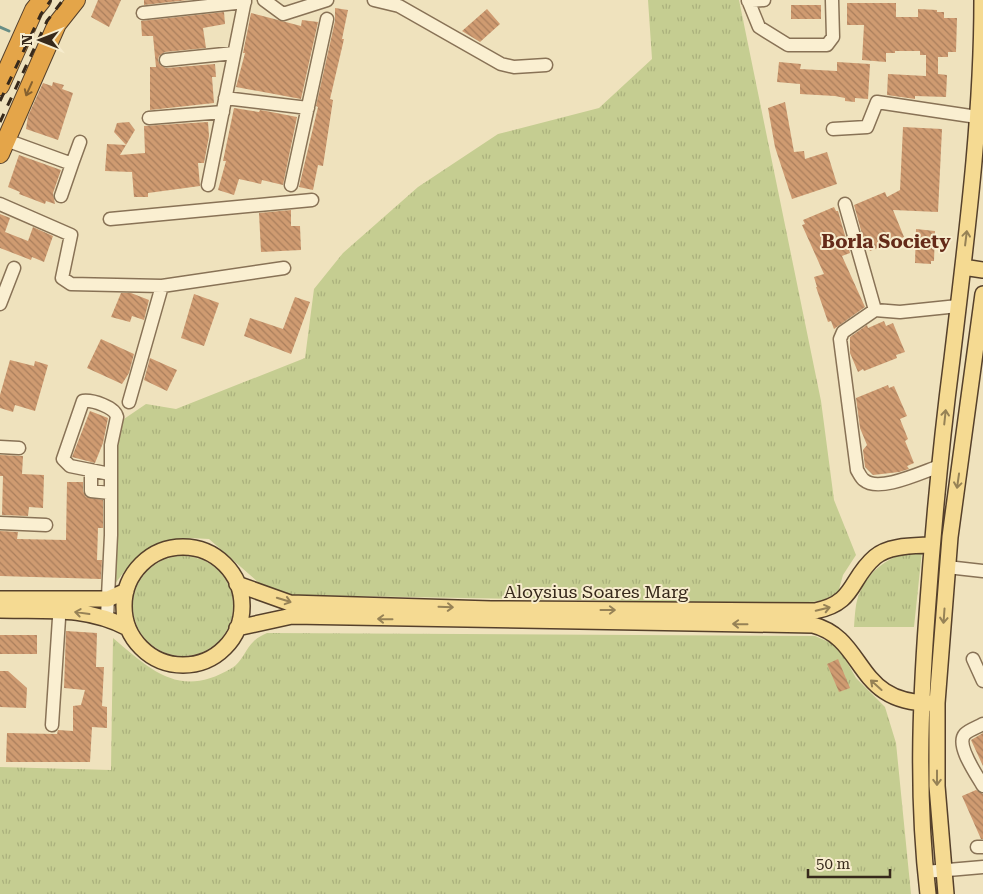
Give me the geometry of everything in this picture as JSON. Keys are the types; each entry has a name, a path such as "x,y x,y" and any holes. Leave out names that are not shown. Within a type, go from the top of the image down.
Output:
{"highway":[{"path":"0,86 34,10 42,0"},
{"path":"3,147 57,24 76,0"}],"main road":[{"path":"928,894 920,794 920,704 931,551 981,88 982,0"},
{"path":"963,267 983,270"},
{"path":"946,894 936,786 937,703 948,562 983,294"},
{"name":"Aloysius Soares Marg","path":"237,628 292,616 530,615 787,618 829,608 846,597 876,555 904,546 931,551 948,562"},
{"path":"179,547 198,549 214,556 228,568 238,584 241,614 237,628 227,646 211,658 192,665 172,665 154,658 138,645 128,628 124,610 126,591 133,574 146,560 161,551 179,547"},
{"name":"Aloysius Soares Marg","path":"238,584 290,603 491,615"},
{"path":"0,610 108,598 126,591"},
{"path":"0,599 60,604 107,617 128,628"},
{"name":"Aloysius Soares Marg","path":"787,618 822,628 841,640 864,674 879,690 900,699 920,704 937,703"}],"street":[{"path":"264,0 283,14 327,0"},
{"path":"374,0 400,6 501,64 514,67 546,65"},
{"path":"762,0 748,0 759,26 788,45 827,45 833,37 832,0"},
{"path":"142,13 245,1 208,185"},
{"path":"291,185 327,19"},
{"path":"166,60 234,53"},
{"path":"226,98 308,108"},
{"path":"833,129 867,127 877,102 977,117"},
{"path":"149,118 223,112"},
{"path":"62,196 80,142"},
{"path":"3,147 72,164"},
{"path":"110,219 312,200"},
{"path":"0,204 71,234 62,278 71,284 162,286 284,268"},
{"path":"845,204 875,310"},
{"path":"0,304 14,268"},
{"path":"129,402 162,286"},
{"path":"940,466 883,485 872,484 864,480 857,470 840,339 843,332 875,310 900,312 958,306"},
{"path":"107,617 111,445 117,413 87,400 81,404 63,457 65,463 70,466 110,474"},
{"path":"0,447 19,448"},
{"path":"91,470 91,491 110,493"},
{"path":"0,524 46,525"},
{"path":"948,562 983,571"},
{"path":"52,726 60,604"},
{"path":"973,659 983,681"},
{"path":"983,724 966,734 962,740 962,748 983,786"},
{"path":"925,872 983,867"}],"green space":[{"path":"648,0 739,0 821,401 834,500 856,555 843,575 838,593 823,600 803,604 291,595 259,583 209,539 190,538 150,548 127,568 114,585 116,453 121,421 146,404 176,409 305,358 314,289 343,253 418,187 498,134 599,108 652,59"},
{"path":"922,551 914,627 854,627 858,596 865,583 877,568 902,554"},
{"path":"183,556 202,560 218,571 229,587 233,606 229,625 218,641 202,652 183,656 164,652 148,641 137,625 133,606 137,587 148,571 164,560"},
{"path":"267,633 815,636 838,646 856,678 885,707 896,743 911,894 0,894 0,767 111,770 113,638 154,670 182,681 197,681 214,677 232,668 239,662 254,641"}],"building":[{"path":"98,0 121,0 109,27 91,17"},
{"path":"144,0 188,0 144,5"},
{"path":"847,3 896,3 896,17 918,17 918,9 937,10 937,12 944,12 944,18 957,18 956,52 948,52 948,57 938,57 938,74 947,75 946,97 915,96 915,99 887,95 888,74 926,76 926,55 920,55 920,51 895,51 895,53 886,53 886,62 862,60 864,25 847,25"},
{"path":"791,5 821,5 821,19 791,19"},
{"path":"335,8 348,10 342,39 344,39 330,99 333,100 323,166 318,165 313,190 299,187 318,107 316,106 335,21"},
{"path":"487,9 500,24 480,42 462,31"},
{"path":"224,12 225,24 203,28 206,48 165,52 159,56 158,60 160,65 166,68 215,64 216,77 212,77 214,103 150,110 150,67 156,67 153,36 142,36 141,21"},
{"path":"251,13 301,26 302,20 318,22 301,99 236,87 245,53 243,53"},
{"path":"779,62 801,64 800,69 837,71 837,62 870,64 868,99 855,98 855,102 845,101 845,98 835,96 800,94 800,84 777,82"},
{"path":"53,82 64,85 62,89 73,93 58,140 26,129 28,116 43,83 52,86"},
{"path":"785,102 794,152 804,151 805,159 827,152 837,184 792,199 775,147 768,108"},
{"path":"234,108 259,112 260,110 297,117 283,185 262,180 261,184 239,179 234,195 218,190 226,161 223,161"},
{"path":"129,122 135,130 126,145 114,132 117,123"},
{"path":"208,122 209,136 204,163 198,163 200,186 148,193 148,197 134,197 132,172 105,171 107,144 126,145 120,155 145,153 144,126"},
{"path":"903,127 942,129 938,212 893,210 904,237 870,251 867,244 865,245 854,205 885,192 887,197 900,190"},
{"path":"19,155 61,170 53,193 55,204 46,201 45,204 19,194 20,192 8,187"},
{"path":"834,207 838,211 850,253 842,256 865,307 834,329 831,321 828,322 814,277 824,274 802,225 805,224 803,220"},
{"path":"291,210 291,226 300,226 301,250 261,252 259,213"},
{"path":"0,214 10,218 5,232 28,241 33,227 53,236 44,262 32,257 31,260 0,248"},
{"path":"916,229 935,231 934,261 931,261 931,264 915,263"},
{"path":"121,293 131,293 149,300 144,320 132,316 130,322 111,317"},
{"path":"194,294 219,303 204,346 181,338"},
{"path":"295,297 310,302 291,354 244,336 250,318 283,329"},
{"path":"884,321 886,326 893,323 905,352 896,355 897,358 858,372 850,353 850,337 867,325 868,328"},
{"path":"101,339 134,354 129,373 122,384 87,368"},
{"path":"150,358 177,370 167,391 144,380"},
{"path":"10,360 34,366 35,361 48,365 35,411 15,405 13,412 0,408 0,395"},
{"path":"888,385 889,388 894,386 907,416 900,419 908,439 905,441 914,463 907,466 909,469 899,472 873,475 865,467 863,450 867,445 860,428 856,398"},
{"path":"90,411 108,418 103,443 95,463 72,457"},
{"path":"0,455 23,456 22,474 44,475 43,508 29,507 28,516 2,515 3,476 0,476"},
{"path":"67,482 83,482 83,491 86,497 103,500 103,528 98,528 97,560 102,560 101,579 0,576 0,531 18,532 17,539 66,540"},
{"path":"66,631 97,633 96,667 104,667 102,706 107,707 107,728 92,727 90,762 6,762 7,733 57,734 58,730 73,731 73,706 81,705 85,690 64,688"},
{"path":"0,635 37,635 37,654 0,654"},
{"path":"838,659 850,688 839,692 827,664"},
{"path":"0,671 8,671 27,688 26,708 0,707"},
{"path":"983,733 983,766 971,740"},
{"path":"976,790 983,794 983,839 981,839 962,796"}],"waterway":[{"path":"0,27 9,31"}],"railway":[{"path":"0,101 41,14 51,0"},
{"path":"0,122 47,21 63,0"}],"district":[{"name":"Borla Society","path":"886,241"}]}
